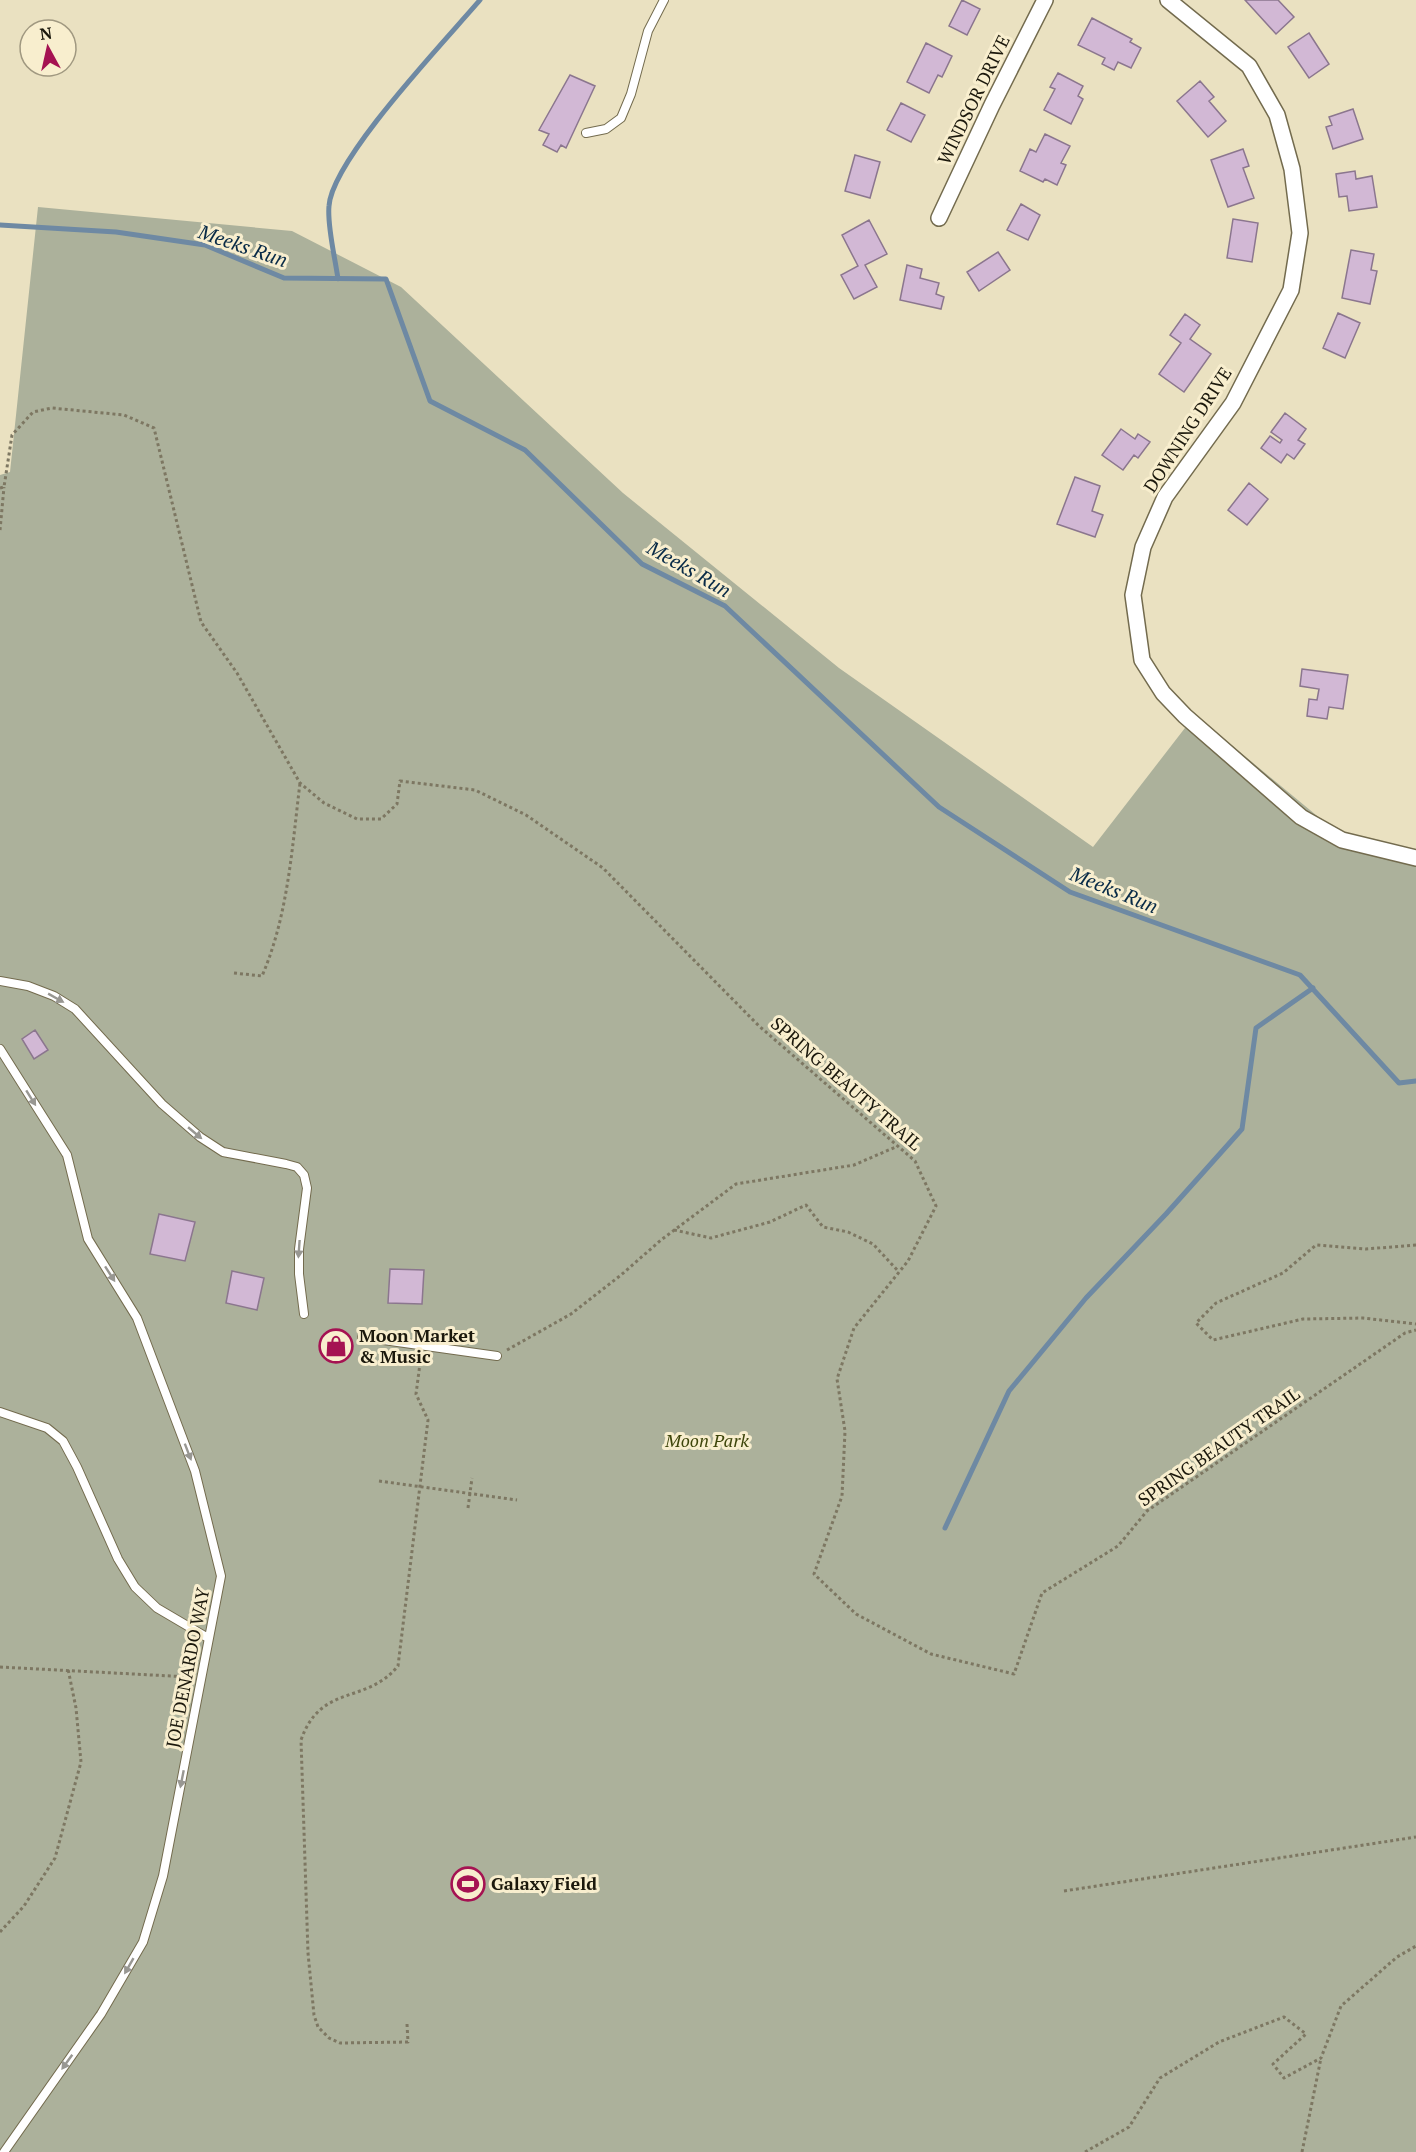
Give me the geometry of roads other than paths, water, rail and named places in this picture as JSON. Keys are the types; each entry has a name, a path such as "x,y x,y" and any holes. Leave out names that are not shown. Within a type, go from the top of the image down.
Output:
{"street":[{"name":"WINDSOR DRIVE","path":"939,218 1045,0"},
{"name":"DOWNING DRIVE","path":"1168,0 1249,66 1280,126 1292,169 1300,233 1291,290 1233,403 1165,497 1143,547 1133,595 1142,660 1163,693 1185,716 1301,817 1342,840 1416,858"}],"lane":[{"path":"586,134 606,129 621,118 631,94 648,31 664,0"},
{"path":"0,981 28,986 54,996 75,1010 162,1104 200,1137 223,1152 297,1167 304,1175 307,1188 299,1249 304,1314"},
{"name":"JOE DENARDO WAY","path":"0,1049 67,1155 88,1239 137,1318 195,1471 221,1576 163,1876 143,1942 101,2014 4,2152"},
{"path":"362,1337 497,1356"},
{"path":"0,1412 47,1428 63,1441 118,1559 135,1587 157,1608 208,1638"}],"waterway":[{"path":"338,279 329,214 335,185 349,160 393,100 480,0"},
{"name":"Meeks Run","path":"0,225 116,232 205,245 284,278 386,279 430,401 525,450 642,564 725,606 939,807 1070,892 1300,975 1399,1083 1416,1081"},
{"path":"945,1528 1009,1391 1086,1298 1166,1214 1242,1129 1256,1028 1313,988"}],"place":[{"name":"Moon Market & Music","path":"336,1346"},
{"name":"Galaxy Field","path":"468,1884"}],"park label":[{"name":"Moon Park","path":"707,1441"}]}
